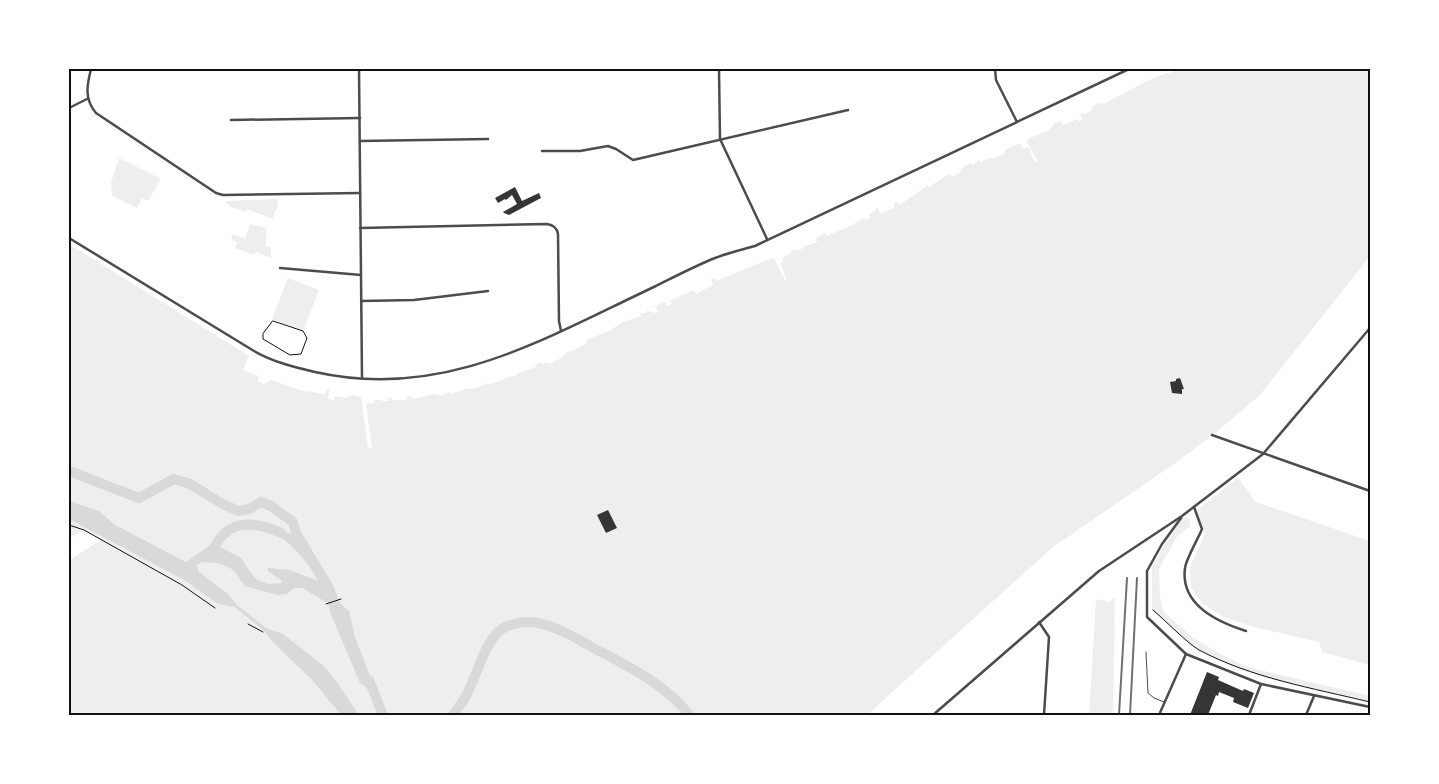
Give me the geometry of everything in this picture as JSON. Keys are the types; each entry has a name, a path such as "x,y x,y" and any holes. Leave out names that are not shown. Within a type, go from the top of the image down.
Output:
{"street":[{"path":"91,69 87,86 87,99 92,109 219,194 360,193"},
{"path":"359,69 362,378"},
{"path":"719,69 720,139 767,240"},
{"path":"995,69 996,80 1017,122"},
{"path":"69,238 263,357 327,374 362,378 412,378 467,368 498,359 709,260 754,246 1129,69"},
{"path":"69,108 87,99"},
{"path":"542,151 580,151 608,146 633,160 848,110"},
{"path":"231,120 360,118"},
{"path":"360,141 488,139"},
{"path":"360,228 554,226 558,234 558,321 561,331"},
{"path":"280,268 361,275"},
{"path":"361,301 414,300 488,291"},
{"path":"933,715 1099,571 1182,516 1263,454 1370,328"},
{"path":"1212,435 1370,491"},
{"path":"1194,507 1202,529 1185,568 1187,590 1199,608 1223,623 1246,631"},
{"path":"1182,516 1162,544 1147,571 1147,617 1186,654 1262,684 1370,707"},
{"path":"1039,622 1049,637 1044,715"},
{"path":"1160,715 1186,654"},
{"path":"1249,715 1262,684"},
{"path":"1306,715 1314,696"}],"lane":[{"path":"1146,652 1148,693 1165,703"}],"path":[{"path":"273,321 303,331 306,334 307,338 301,354 290,355 273,344 266,342 262,337 271,324 273,321"},
{"path":"69,525 84,530 182,585 215,608"},
{"path":"326,604 340,599"},
{"path":"1153,610 1198,649 1238,668 1279,681 1370,702"},
{"path":"248,624 263,632"}],"shaded area":[{"path":"1177,69 1370,69 1370,256 1260,395 1214,434 1174,464 1053,547 867,715 69,715 69,560 101,540 84,530 69,539 69,244 249,356 243,370 259,376 257,381 264,384 271,380 303,391 308,392 310,390 325,394 326,389 329,389 328,399 334,400 335,396 346,398 352,395 361,397 368,447 372,448 366,404 375,403 374,400 389,401 388,398 392,398 392,400 407,400 406,397 412,396 413,399 435,394 441,396 450,392 451,394 469,388 477,388 488,383 489,385 515,376 521,371 536,367 535,365 541,362 542,364 547,362 550,364 564,356 568,352 567,350 569,352 587,343 586,340 609,331 623,322 641,316 640,313 645,313 648,310 654,313 658,312 655,306 665,302 668,306 671,305 671,300 694,290 696,294 713,285 711,279 715,278 716,281 772,258 774,258 785,281 787,280 780,263 783,261 782,258 791,253 791,251 797,249 798,251 817,242 816,238 825,233 827,236 864,218 866,220 870,218 869,214 875,211 877,207 881,214 895,207 894,203 897,201 899,205 928,185 929,188 950,174 952,177 961,172 960,170 970,163 973,165 979,160 980,162 992,157 993,159 1005,153 1005,150 1020,143 1023,149 1028,147 1035,162 1037,161 1026,140 1049,130 1054,126 1053,124 1061,121 1063,125 1077,119 1079,121 1082,119 1080,114 1091,111 1092,107 1098,103 1103,104 1148,81"},
{"path":"119,158 161,179 148,201 142,198 137,208 112,196 111,183"},
{"path":"278,199 277,210 275,210 273,219 247,209 245,212 229,206 225,201"},
{"path":"250,224 266,228 266,247 271,247 271,258 256,252 254,255 235,248 237,242 231,240 233,234 245,239"},
{"path":"288,278 319,290 303,331 272,319"},
{"path":"1238,478 1256,502 1370,541 1370,665 1322,652 1319,642 1258,628 1225,618 1202,603 1191,588 1190,567 1205,534 1197,510"},
{"path":"69,501 99,511 115,525 186,562 213,543 219,541 220,547 241,558 253,576 258,580 269,584 281,583 282,581 268,571 268,568 289,570 318,581 309,566 297,552 270,528 292,534 293,522 333,585 340,603 349,611 355,637 371,679 374,693 360,683 330,612 328,602 302,588 294,588 287,594 278,595 247,587 231,568 221,564 204,562 196,565 199,572 228,594 237,605 266,628 283,634 324,666 359,715 341,715 314,682 263,630 235,607 218,604 186,581 69,519"},
{"path":"1186,517 1190,520 1190,526 1176,538 1159,569 1160,596 1163,611 1192,637 1218,653 1247,667 1370,696 1370,701 1277,681 1236,668 1196,649 1152,610 1152,567 1180,519"},
{"path":"1115,597 1113,715 1089,715 1096,599 1109,602"}],"building":[{"path":"515,187 522,201 539,193 541,198 509,215 503,212 517,204 512,195 498,203 495,198"},
{"path":"1180,378 1184,389 1182,389 1182,394 1172,393 1170,382"},
{"path":"608,510 617,528 606,533 597,515"},
{"path":"1207,672 1219,677 1218,680 1243,691 1244,689 1254,693 1248,708 1233,702 1234,698 1219,692 1208,715 1190,715"}],"waterway":[{"path":"69,471 139,498 174,479 190,484 238,511 249,509 261,502 271,506 293,522 296,533"},
{"path":"211,552 223,535 238,526 260,526 281,533"},
{"path":"453,715 466,696 493,637 503,628 521,622 540,623 563,631 630,668 657,684 680,704 689,715"},
{"path":"369,680 383,715"}],"railway":[{"path":"1119,715 1127,578"},
{"path":"1130,715 1137,578"}]}
